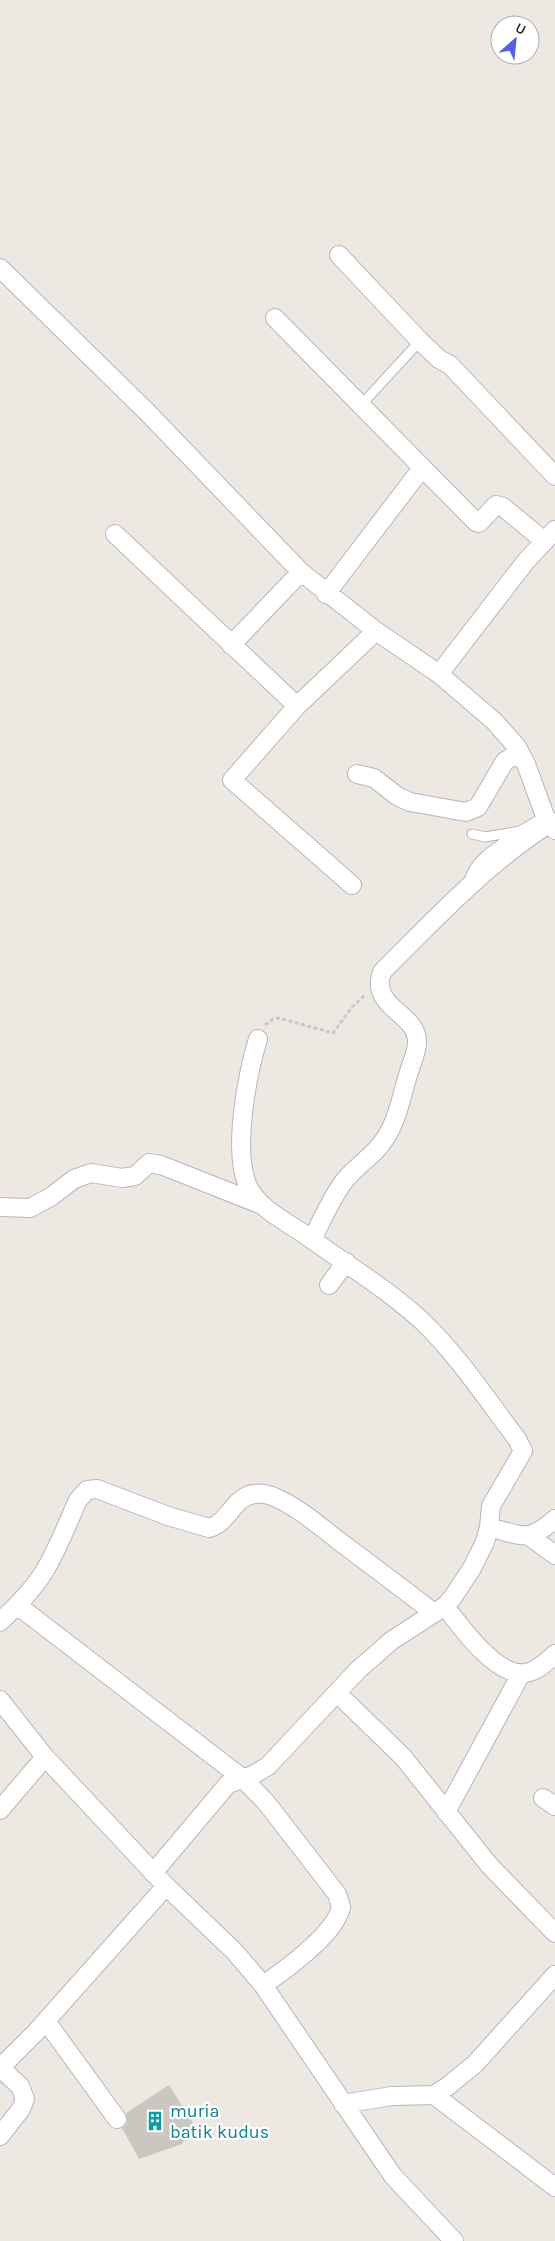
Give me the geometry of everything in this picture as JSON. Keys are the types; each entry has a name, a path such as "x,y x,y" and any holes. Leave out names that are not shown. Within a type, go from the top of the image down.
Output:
{"street":[{"path":"339,255 420,341 439,359 450,365 555,476"},
{"path":"0,268 147,412 301,572 326,594 376,631 439,674 500,727 517,747 550,823 514,848 468,887 382,972 379,986 385,999 416,1034 416,1049 393,1126 378,1149 352,1172 340,1187 312,1240"},
{"path":"275,318 362,404 476,522 479,523 496,506 503,507 549,535 439,674"},
{"path":"326,594 422,468"},
{"path":"115,534 297,706"},
{"path":"231,645 301,572"},
{"path":"352,885 232,780 297,706 376,631"},
{"path":"357,774 374,778 397,796 410,802 466,812 478,807 505,761 514,756 524,761"},
{"path":"153,1873 228,1784 253,1775 268,1766 379,1651 407,1629 439,1609 472,1568 485,1542 491,1506 520,1457 522,1447 436,1334 399,1301 266,1207 253,1194 248,1185 243,1157 243,1105 258,1039"},
{"path":"0,1207 30,1208 52,1196 74,1178 91,1173 122,1178 138,1175 146,1164 154,1163 266,1207"},
{"path":"329,1285 346,1262"},
{"path":"0,1622 18,1605 44,1571 80,1496 91,1488 105,1490 168,1516 209,1528 219,1524 238,1502 248,1496 260,1494 270,1495 291,1506 439,1609 486,1654 507,1670 521,1674 532,1672 555,1654"},
{"path":"529,1536 540,1532 555,1519"},
{"path":"489,1527 529,1536 555,1555"},
{"path":"18,1605 242,1778 265,1801 328,1881 341,1903 341,1910 334,1922 303,1955 264,1985"},
{"path":"446,1812 521,1674"},
{"path":"337,1693 403,1757 489,1865 555,1933"},
{"path":"0,1700 45,1757 153,1873 235,1952 264,1985 393,2176 454,2241"},
{"path":"0,1810 45,1757"},
{"path":"0,2136 21,2109 25,2099 20,2086 0,2068 46,2021 166,1886"},
{"path":"343,2104 392,2096 434,2094 456,2081 472,2068 555,1975"},
{"path":"46,2021 117,2119"},
{"path":"434,2094 555,2187"}],"lane":[{"path":"362,404 420,341"},
{"path":"472,834 485,837 496,836 550,823"},
{"path":"468,887 471,874 478,863 486,855 520,831"}],"path":[{"path":"258,1039 265,1026 276,1018 333,1034 352,1006 379,986"}],"building":[{"name":"muria batik kudus","path":"169,2085 193,2123 182,2144 139,2159 122,2128 127,2123 126,2113"}],"place":[{"name":"muria batik kudus","path":"155,2121"}]}
